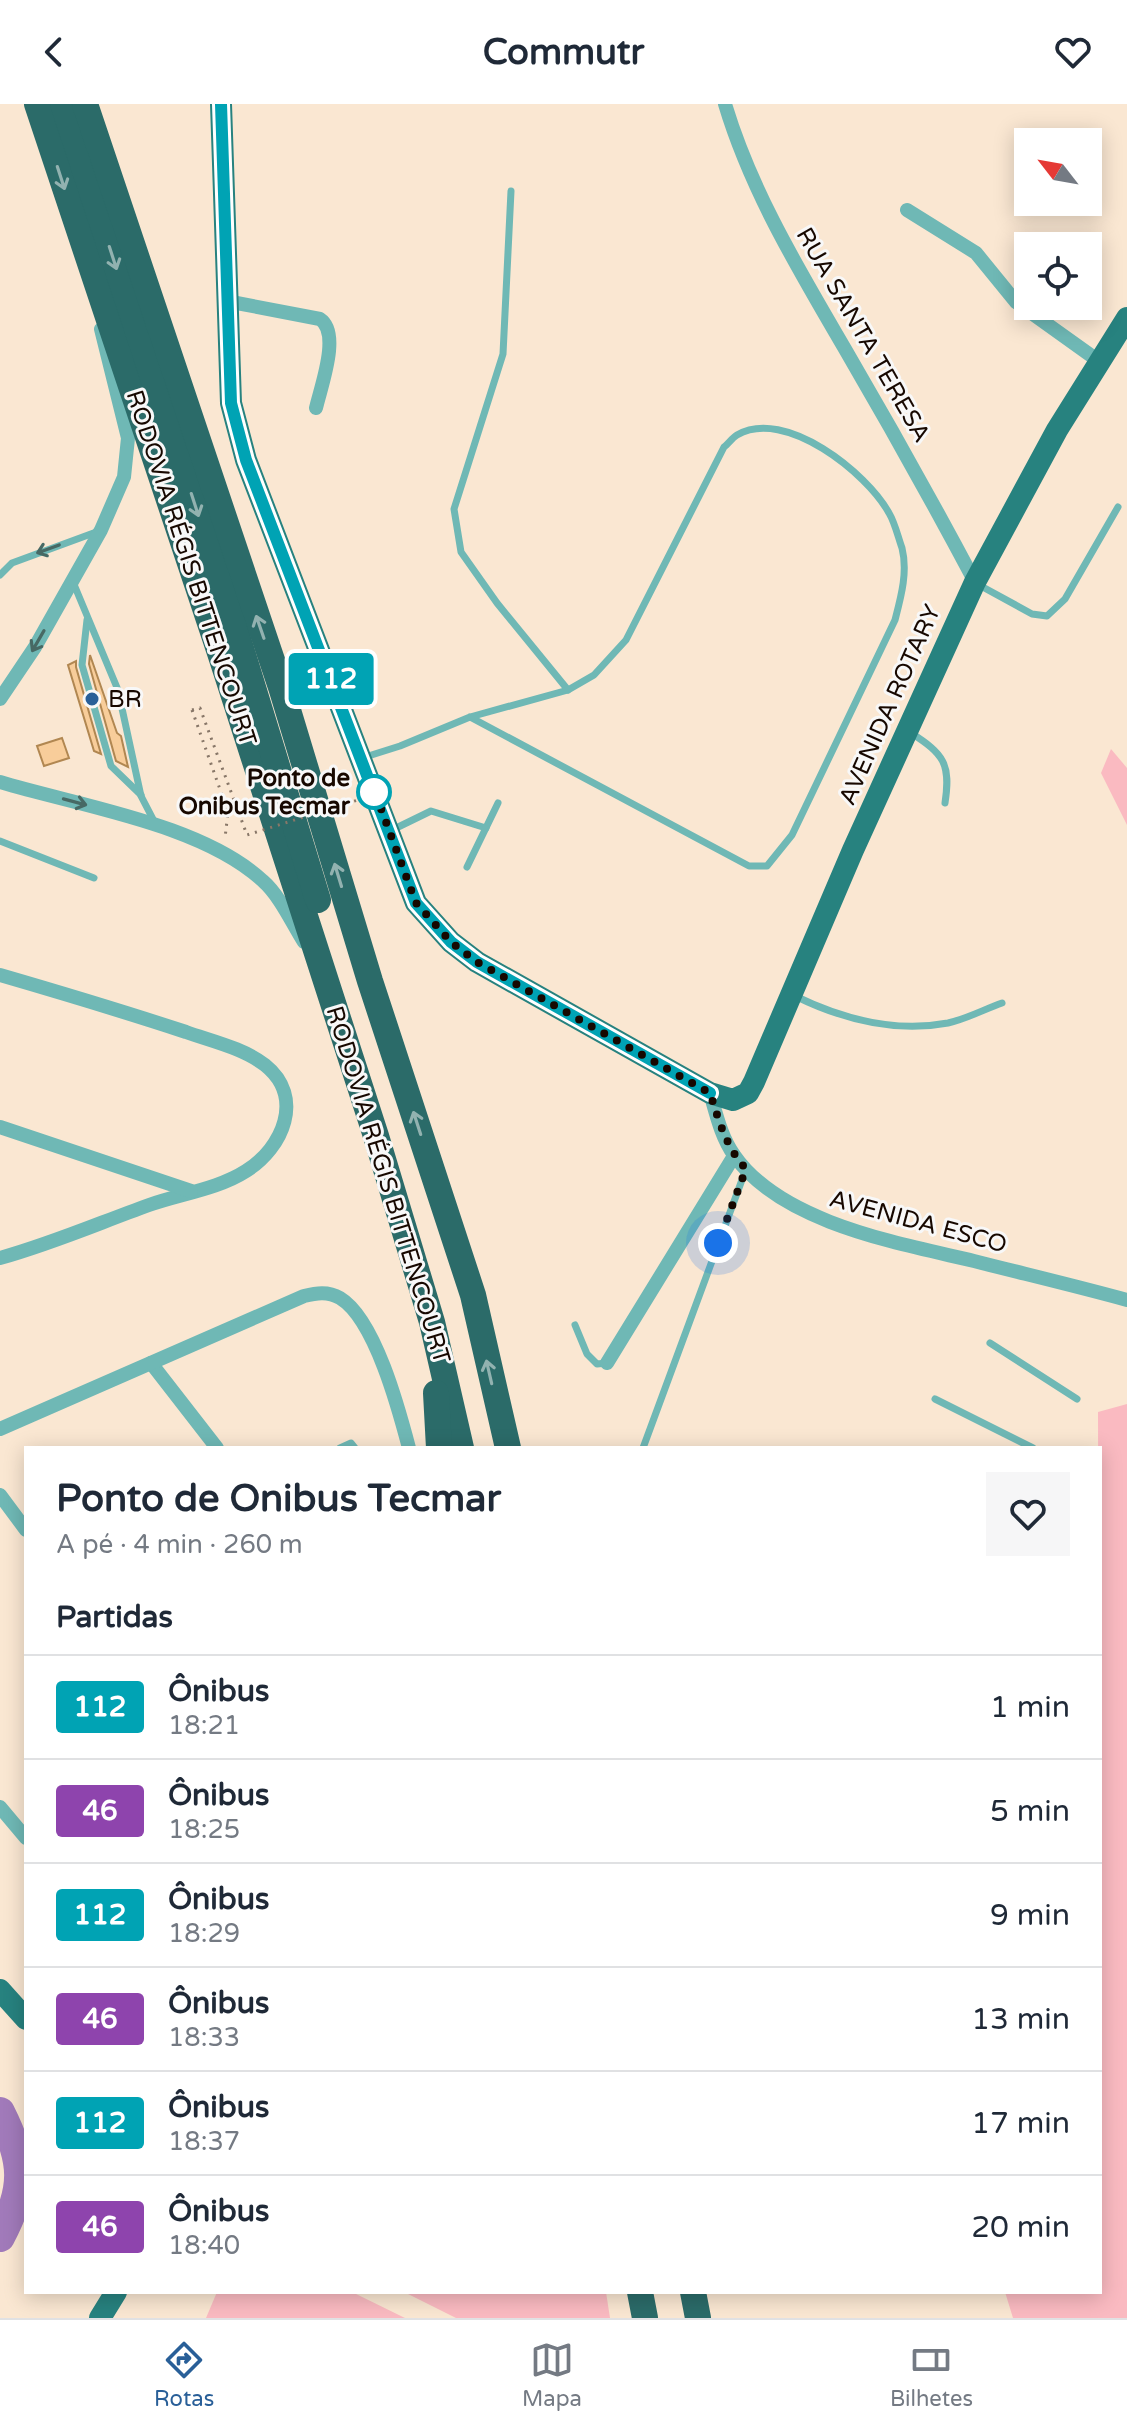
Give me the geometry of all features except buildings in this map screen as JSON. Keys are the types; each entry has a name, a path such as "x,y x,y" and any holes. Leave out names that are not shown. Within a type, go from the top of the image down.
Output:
{"highway":[{"name":"RODOVIA RÉGIS BITTENCOURT","path":"37,104 376,1136 432,1322 461,1446"},
{"path":"63,104 283,779 338,970 376,1136"},
{"name":"RODOVIA RÉGIS BITTENCOURT","path":"85,104 281,687 370,981 473,1295 508,1446"},
{"path":"98,104 110,141 116,197"},
{"path":"168,496 174,561 224,700 230,739 304,942 330,995"},
{"path":"432,1322 439,1446"},
{"path":"640,2294 645,2318"},
{"path":"693,2294 698,2318"}],"main road":[{"path":"221,104 231,403 246,460 416,903 451,942 477,962 710,1093"},
{"name":"AVENIDA ROTARY","path":"710,1093 733,1100 748,1093 975,582 1057,430 1127,318"},
{"path":"0,1990 24,2017"},
{"path":"101,2317 115,2294"}],"street":[{"name":"RUA SANTA TERESA","path":"725,104 751,174 786,246 919,477 975,582"},
{"path":"907,210 976,253 1016,302 1100,362"},
{"path":"0,698 35,647 101,530 124,477 128,438 102,340 89,262"},
{"path":"226,301 320,319 327,323 331,337 316,408"},
{"path":"0,782 157,827 223,854 266,883 304,942"},
{"path":"0,1258 108,1223 245,1172 277,1142 288,1112 283,1092 265,1065 223,1044 4,979"},
{"name":"AVENIDA ESCO","path":"710,1093 724,1137 734,1156 782,1198 819,1219 873,1237 1127,1300"},
{"path":"0,1127 192,1191"},
{"path":"607,1363 734,1156"},
{"path":"0,1429 316,1293 337,1296 349,1305 361,1321 383,1364 408,1446"},
{"path":"151,1363 215,1446"},
{"path":"0,1495 24,1527"},
{"path":"0,1807 24,1836"}],"lane":[{"path":"511,191 503,354 454,509 461,552 497,603 568,690"},
{"path":"362,758 470,717 568,690 594,675 626,640 724,447 737,435 757,429 780,429 839,457 869,485 890,514 903,551 904,587 895,620 792,835 767,866 759,868 735,860 470,717"},
{"path":"975,582 1032,614 1047,616 1065,599 1118,507"},
{"path":"0,575 12,563 101,530"},
{"path":"72,580 118,690 141,796 157,827"},
{"path":"88,618 82,665 111,766 141,796"},
{"path":"907,730 939,753 946,765 945,803"},
{"path":"467,867 498,803"},
{"path":"390,832 431,811 486,828"},
{"path":"0,841 94,878"},
{"path":"790,993 833,1014 886,1025 948,1023 1002,1003"},
{"path":"644,1446 746,1169"},
{"path":"575,1325 587,1354 597,1364 607,1363"},
{"path":"990,1343 1077,1399"},
{"path":"935,1399 1029,1446"}],"path":[{"path":"223,854 228,812 192,710 200,708 247,835 361,799"}],"shaded area":[{"path":"1111,749 1127,768 1127,825 1101,773"},
{"path":"1127,1404 1127,2318 1013,2318 1006,2294 1102,2294 1102,1446 1098,1446 1098,1412"},
{"path":"216,2294 356,2294 405,2318 206,2318"},
{"path":"408,2294 606,2294 610,2318 456,2318"}],"waterway":[{"path":"0,2112 14,2145 19,2175 14,2204 0,2237"}],"bus line":[{"name":"112","path":"221,104 231,403 246,460 416,903 431,923 477,962 710,1093"}],"place":[{"name":"BR","path":"92,699"},
{"name":"Ponto de Onibus Tecmar","path":"374,792"}],"route":[{"path":"374,792 373,787 416,903 451,942 477,962 710,1093 724,1137 734,1156 746,1169 718,1243"}]}
